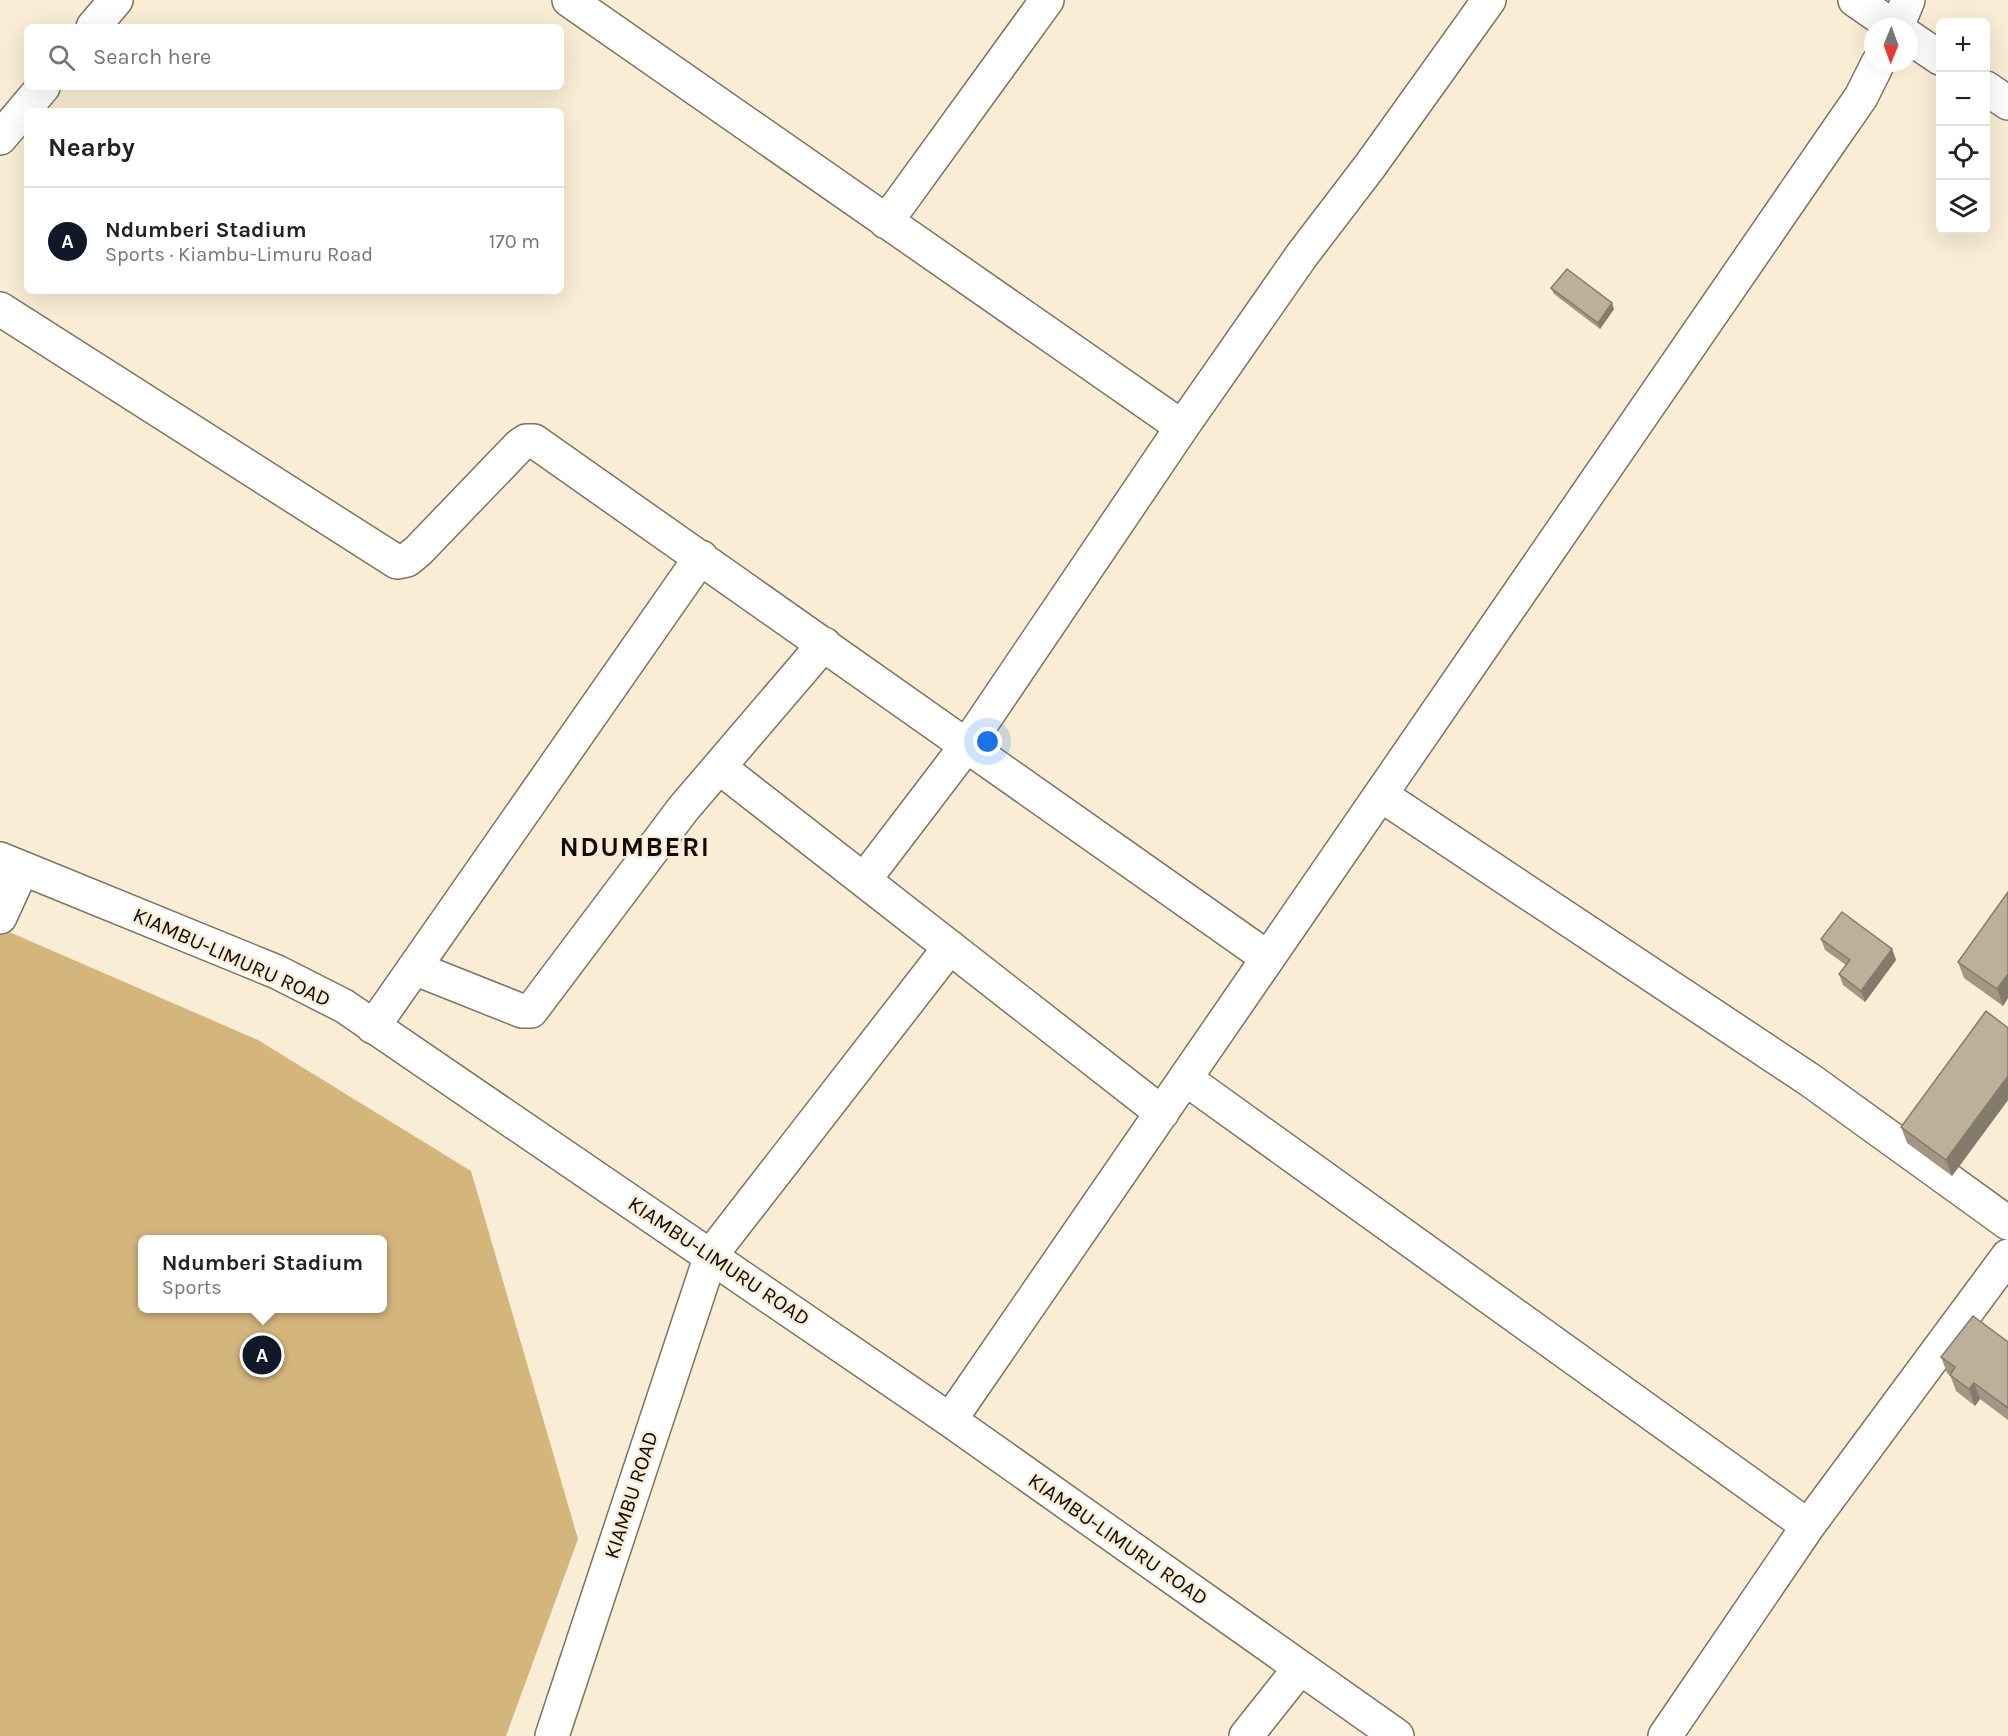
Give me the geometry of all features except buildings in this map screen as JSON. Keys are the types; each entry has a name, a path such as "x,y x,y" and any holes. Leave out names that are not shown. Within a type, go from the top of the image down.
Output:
{"main road":[{"path":"96,24 116,0"},
{"path":"886,222 1047,0"},
{"path":"864,880 967,745 1302,255 1377,156 1489,0"},
{"path":"1855,0 1882,18"},
{"path":"1899,18 1908,0"},
{"path":"590,6 886,222 1182,428"},
{"path":"1918,43 1936,55"},
{"path":"950,1420 1854,107 1873,72"},
{"path":"25,108 40,90"},
{"path":"1990,91 2008,104"},
{"path":"0,138 24,110"},
{"path":"0,309 397,562 406,560 418,551 526,441 534,441 1268,958"},
{"path":"373,1027 701,557"},
{"path":"414,968 522,1011 531,1011 683,809 824,644"},
{"path":"719,767 1162,1113"},
{"path":"1381,795 1810,1080 2008,1223"},
{"path":"0,917 11,864"},
{"name":"KIAMBU-LIMURU ROAD","path":"11,864 277,972 344,1006 950,1420 1397,1736"},
{"name":"KIAMBU ROAD","path":"552,1736 711,1255 950,947"},
{"path":"1186,1079 1808,1526"},
{"path":"1665,1736 1808,1526 2008,1256"},
{"path":"1246,1736 1300,1668"}],"shaded area":[{"path":"0,928 258,1040 471,1171 578,1539 506,1736 0,1736"}],"place":[{"name":"Ndumberi Stadium","path":"262,1355"}],"district":[{"name":"NDUMBERI","path":"635,847"}]}
